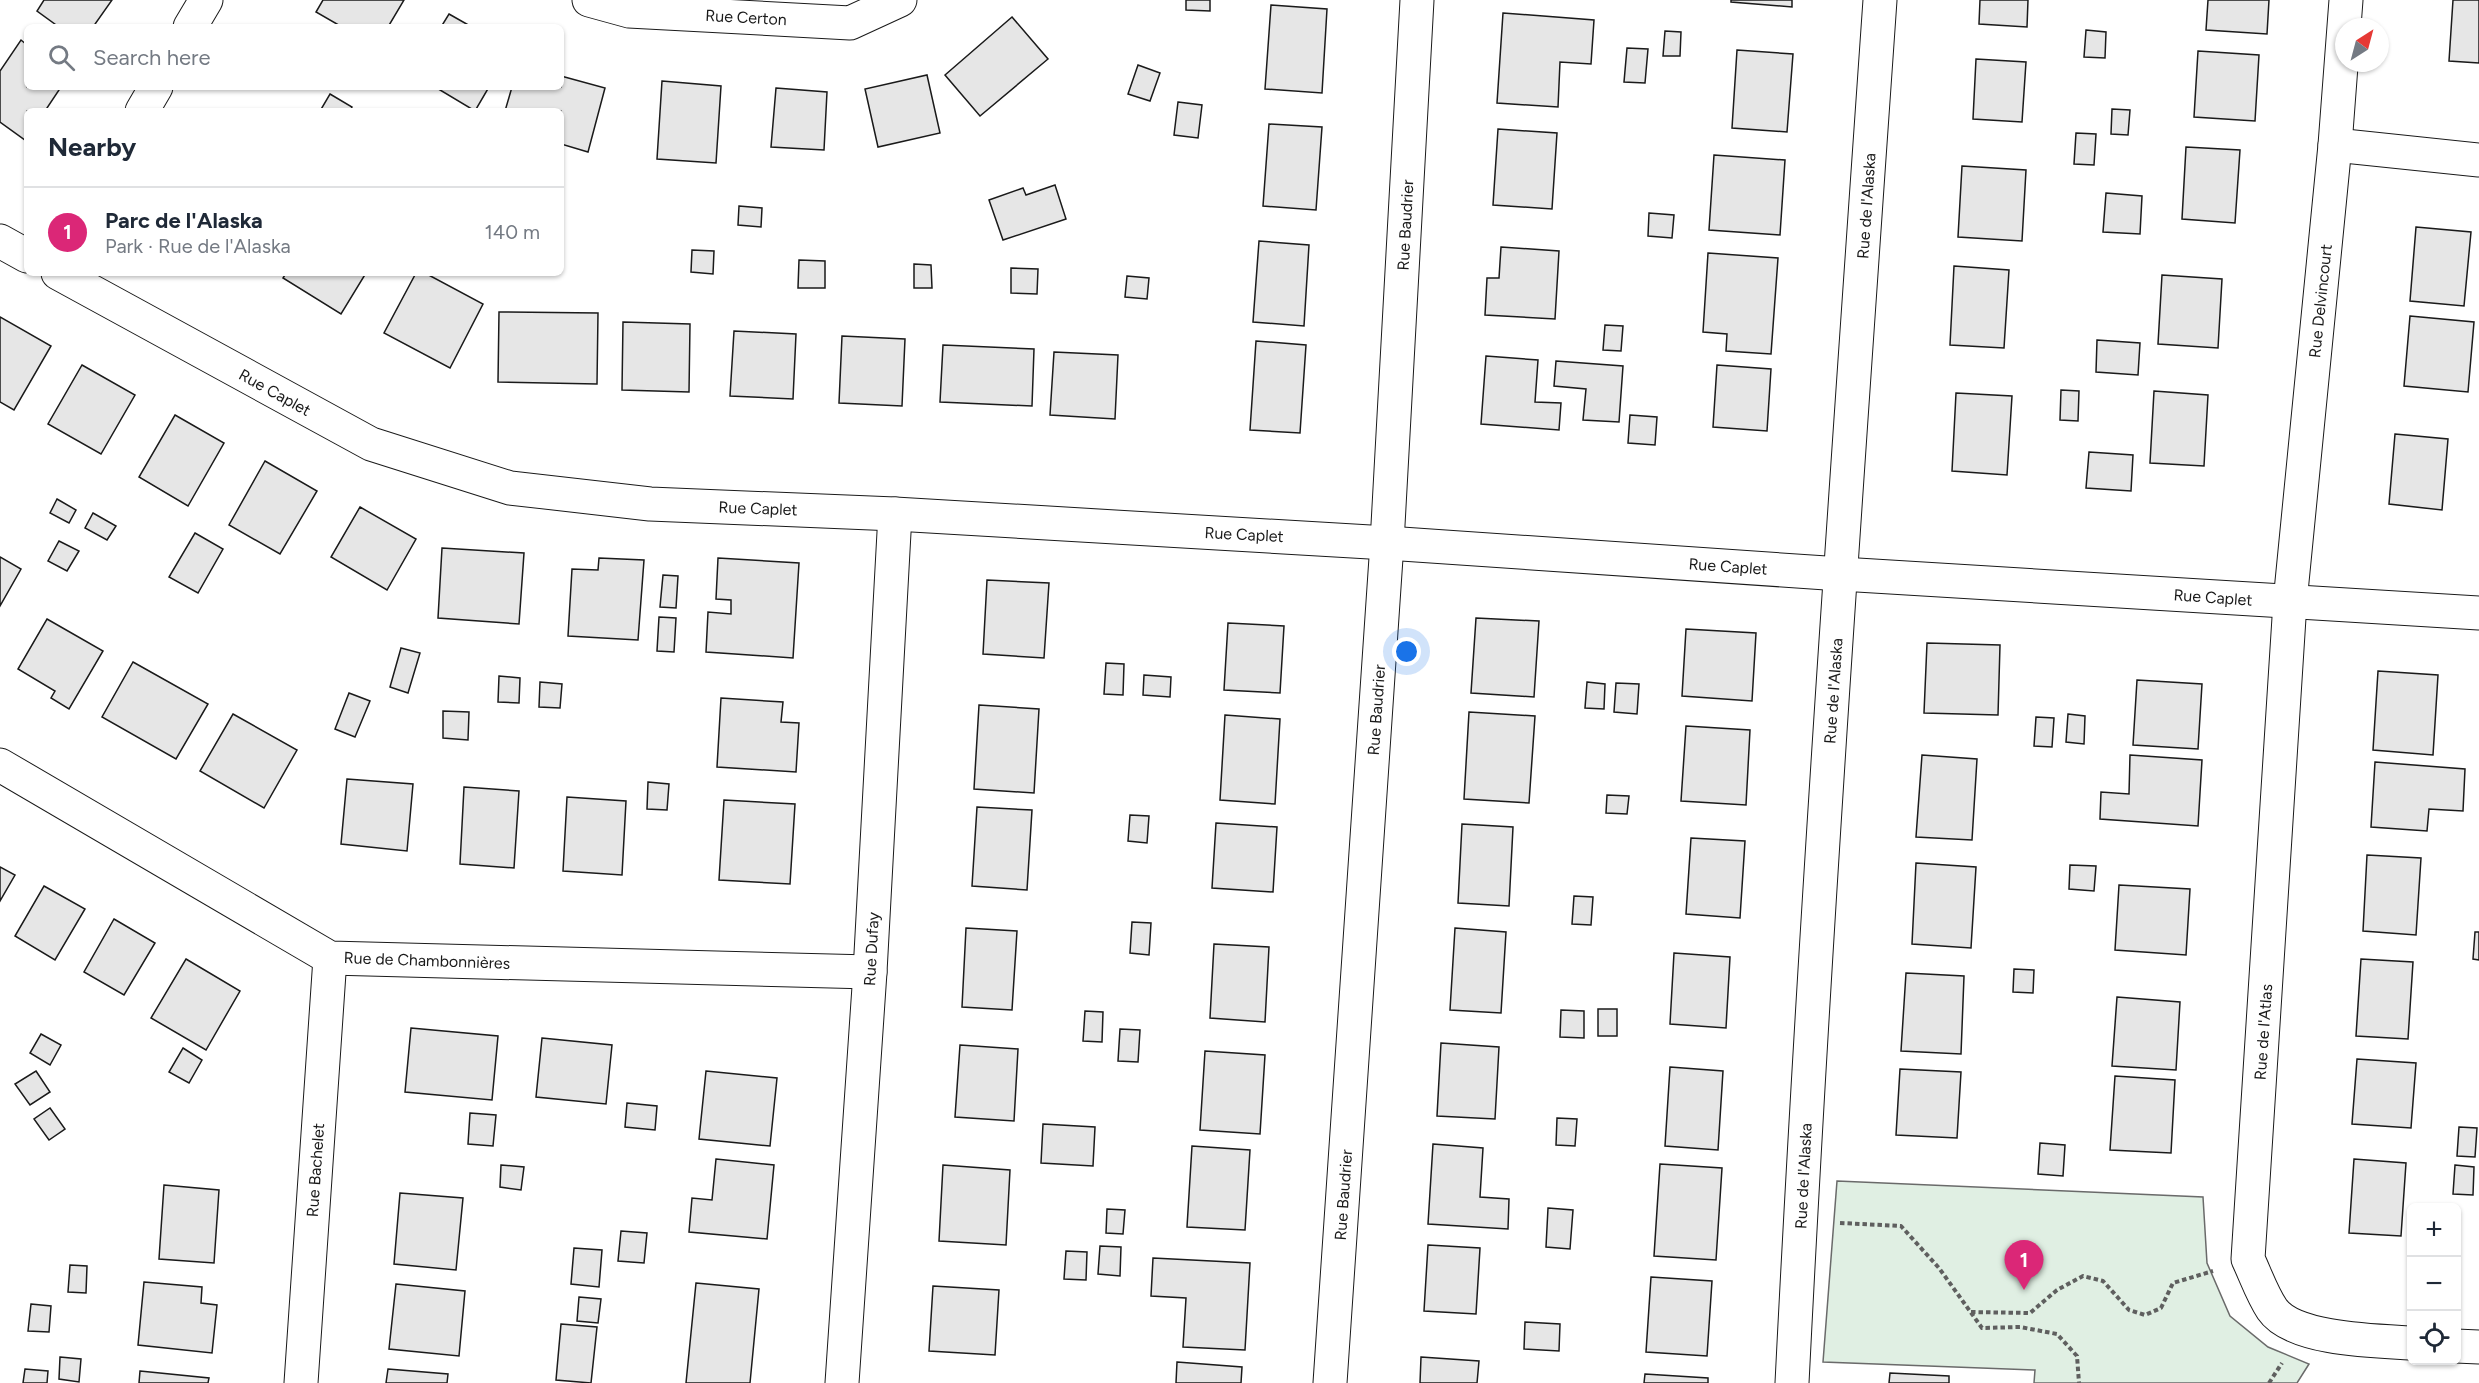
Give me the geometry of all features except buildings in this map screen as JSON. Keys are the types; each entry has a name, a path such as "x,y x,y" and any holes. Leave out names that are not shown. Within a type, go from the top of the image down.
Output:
{"street":[{"path":"192,24 206,0"},
{"name":"Rue Certon","path":"589,0 629,11 850,22 900,0"},
{"name":"Rue Baudrier","path":"1330,1383 1387,543 1417,0"},
{"name":"Rue de l'Alaska","path":"1792,1383 1800,1221 1841,574 1880,0"},
{"name":"Rue Delvincourt","path":"2290,602 2335,145 2346,0"},
{"path":"144,108 154,90"},
{"path":"2335,145 2479,160"},
{"path":"0,241 24,254"},
{"name":"Rue Caplet","path":"63,276 371,444 510,488 650,504 895,514 1387,543 1841,574 2479,613"},
{"name":"Rue Dufay","path":"842,1383 870,972 895,514"},
{"name":"Rue de l'Atlas","path":"2290,602 2248,1259 2273,1311 2302,1331 2362,1340 2407,1343"},
{"name":"Rue de Chambonnières","path":"0,765 330,958 870,972"},
{"name":"Rue Bachelet","path":"301,1383 330,958"},
{"path":"2461,1346 2479,1347"}],"path":[{"path":"1800,1221 1900,1226 1940,1268 1982,1328 2020,1327 2057,1334 2077,1356 2079,1383"},
{"path":"1971,1312 2030,1312 2057,1290 2083,1276 2103,1281 2129,1310 2145,1315 2161,1308 2173,1283 2212,1271"}],"green space":[{"path":"1837,1181 2203,1197 2207,1263 2230,1316 2268,1347 2309,1364 2297,1383 2034,1383 2035,1370 1823,1362"}],"place":[{"name":"Parc de l'Alaska","path":"2024,1290"}]}
